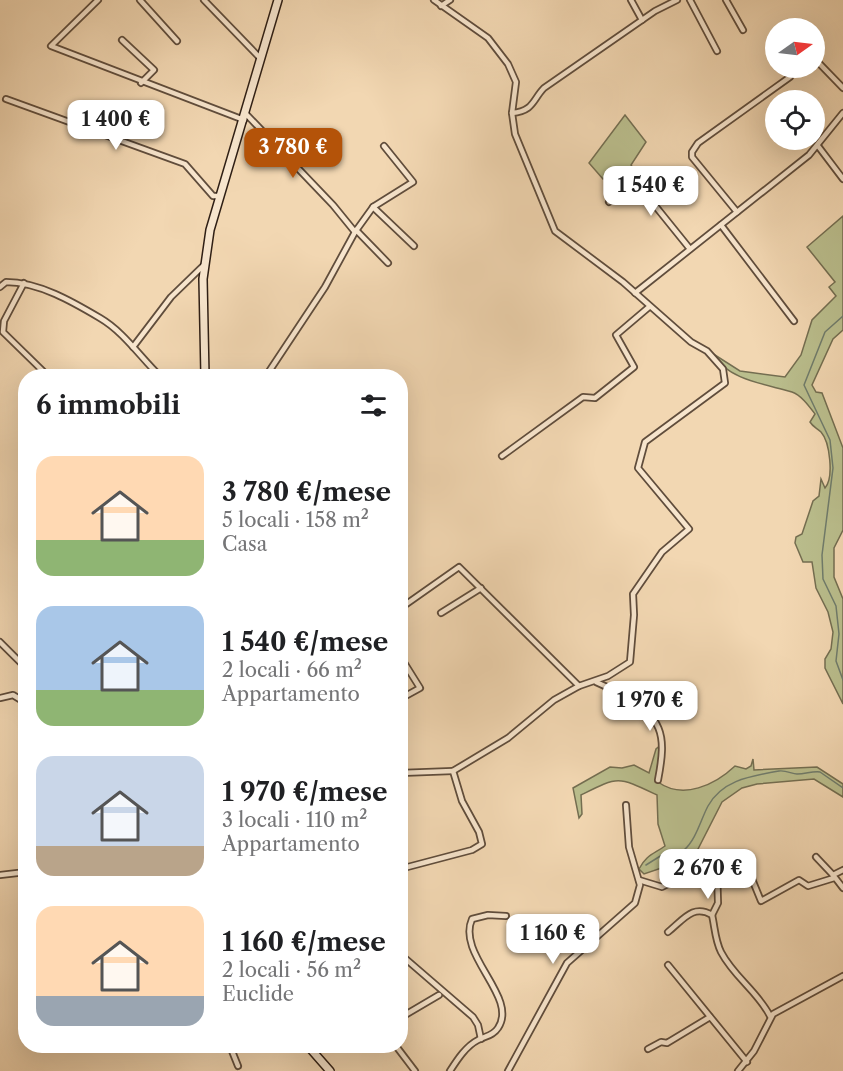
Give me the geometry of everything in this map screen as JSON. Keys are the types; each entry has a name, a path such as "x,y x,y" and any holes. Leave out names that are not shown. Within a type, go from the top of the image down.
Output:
{"street":[{"path":"98,0 51,46 141,83 245,117 388,263"},
{"path":"140,0 177,41"},
{"path":"204,0 261,59"},
{"path":"205,369 204,265 219,196 245,117 278,0"},
{"path":"408,773 453,771 508,738 554,700 579,686 596,682 630,662 634,615 633,594 658,556 689,529 638,468 645,442 725,383 723,369 707,351 691,342 634,293 555,231 515,134 512,113 516,82 501,53 472,25 434,0"},
{"path":"441,6 450,0"},
{"path":"631,0 642,20"},
{"path":"512,113 529,107 537,101 544,88 642,20 677,0"},
{"path":"690,0 717,51"},
{"path":"726,0 743,30"},
{"path":"122,40 154,70 141,83"},
{"path":"825,69 843,88"},
{"path":"737,212 692,152 698,143 786,78"},
{"path":"6,99 185,165 213,196 219,196"},
{"path":"825,137 843,113"},
{"path":"271,369 325,287 356,231 373,207 413,182 384,146"},
{"path":"634,293 813,150"},
{"path":"821,150 843,179"},
{"path":"609,202 625,189 640,187 690,249"},
{"path":"373,207 414,246"},
{"path":"721,225 794,321"},
{"path":"133,347 171,297 204,265"},
{"path":"0,279 6,282 38,286 98,316 133,347 152,369"},
{"path":"0,287 6,282"},
{"path":"24,283 3,321 3,332 41,369"},
{"path":"502,456 583,397 595,398 634,367 616,335 649,307"},
{"path":"408,603 459,567 579,686"},
{"path":"441,613 481,588"},
{"path":"0,642 18,660"},
{"path":"408,669 420,688 408,695"},
{"path":"596,682 637,703 659,726 663,752 658,780"},
{"path":"620,693 651,690"},
{"path":"0,698 13,695 18,698"},
{"path":"408,867 472,850 482,844 479,832 462,801 453,771"},
{"path":"508,1071 567,963 631,909 637,899 639,880 629,847 626,805"},
{"path":"770,1016 761,998 733,970 720,951 712,915 718,903 717,870 742,857 761,901 800,880 808,886 843,870"},
{"path":"816,857 843,888"},
{"path":"639,880 662,887 694,871"},
{"path":"0,875 18,873"},
{"path":"668,932 695,910 703,910 712,915"},
{"path":"450,1071 465,1051 498,1029 502,1008 470,939 470,924 472,919 479,916 506,916"},
{"path":"408,961 473,1017 478,1024 481,1039"},
{"path":"668,965 747,1062"},
{"path":"738,1071 747,1062 770,1016 843,976"},
{"path":"408,1013 439,995"},
{"path":"648,1049 661,1042 667,1043 710,1017"},
{"path":"233,1053 238,1066"},
{"path":"314,1053 330,1071"},
{"path":"401,1053 415,1071"}],"green space":[{"path":"625,115 646,142 631,165 638,175 626,184 617,184 609,175 603,179 589,163"},
{"path":"843,216 843,330 833,339 812,385 816,392 822,393 843,448 843,530 834,548 834,577 843,599 843,704 825,668 825,659 831,649 833,632 828,612 816,588 812,562 803,562 795,543 796,537 802,534 813,501 819,496 821,479 825,488 828,483 830,460 827,444 821,432 810,422 815,414 799,396 738,376 721,363 715,355 740,371 785,377 801,355 812,320 836,296 829,287 835,282 807,247"},
{"path":"662,744 658,782 678,790 698,788 708,784 735,766 746,769 751,766 753,759 754,770 817,767 843,784 843,797 814,779 757,784 742,788 722,802 698,849 688,859 644,874 639,869 642,864 665,846 658,824 657,795 625,782 603,784 581,795 582,814 579,818 573,788 610,767 622,768 634,765 649,773 656,749"}],"waterway":[{"path":"843,316 825,332 804,385 830,440 833,468 822,555 823,579 836,606 839,634 836,661 843,680"},
{"path":"646,865 662,855 684,850 692,841 714,797 739,780 779,771 797,774 820,772 843,788"}]}
